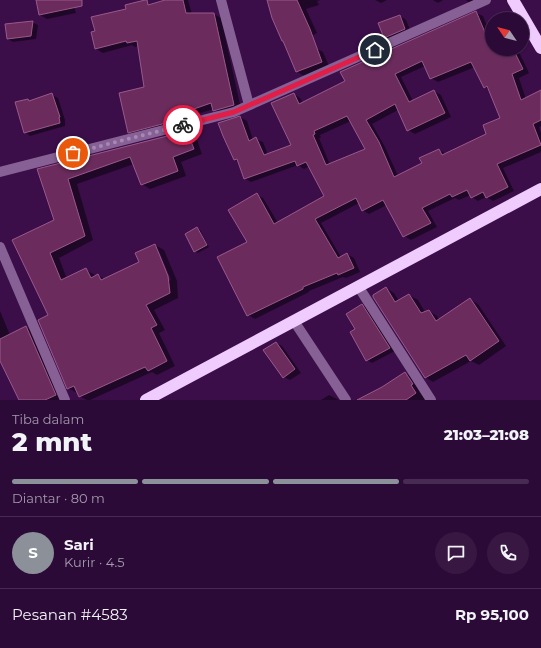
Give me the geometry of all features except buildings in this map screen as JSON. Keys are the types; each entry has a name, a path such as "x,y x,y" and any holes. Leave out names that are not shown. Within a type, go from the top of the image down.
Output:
{"highway":[{"path":"513,0 541,48"},
{"path":"146,400 541,189"}],"street":[{"path":"221,0 249,106"},
{"path":"0,172 234,112 486,0"},
{"path":"0,247 65,400"},
{"path":"358,286 431,400"},
{"path":"294,321 346,400"}],"way so far":[{"path":"73,153 183,125"}],"route":[{"path":"183,125 234,112 375,50"}]}
